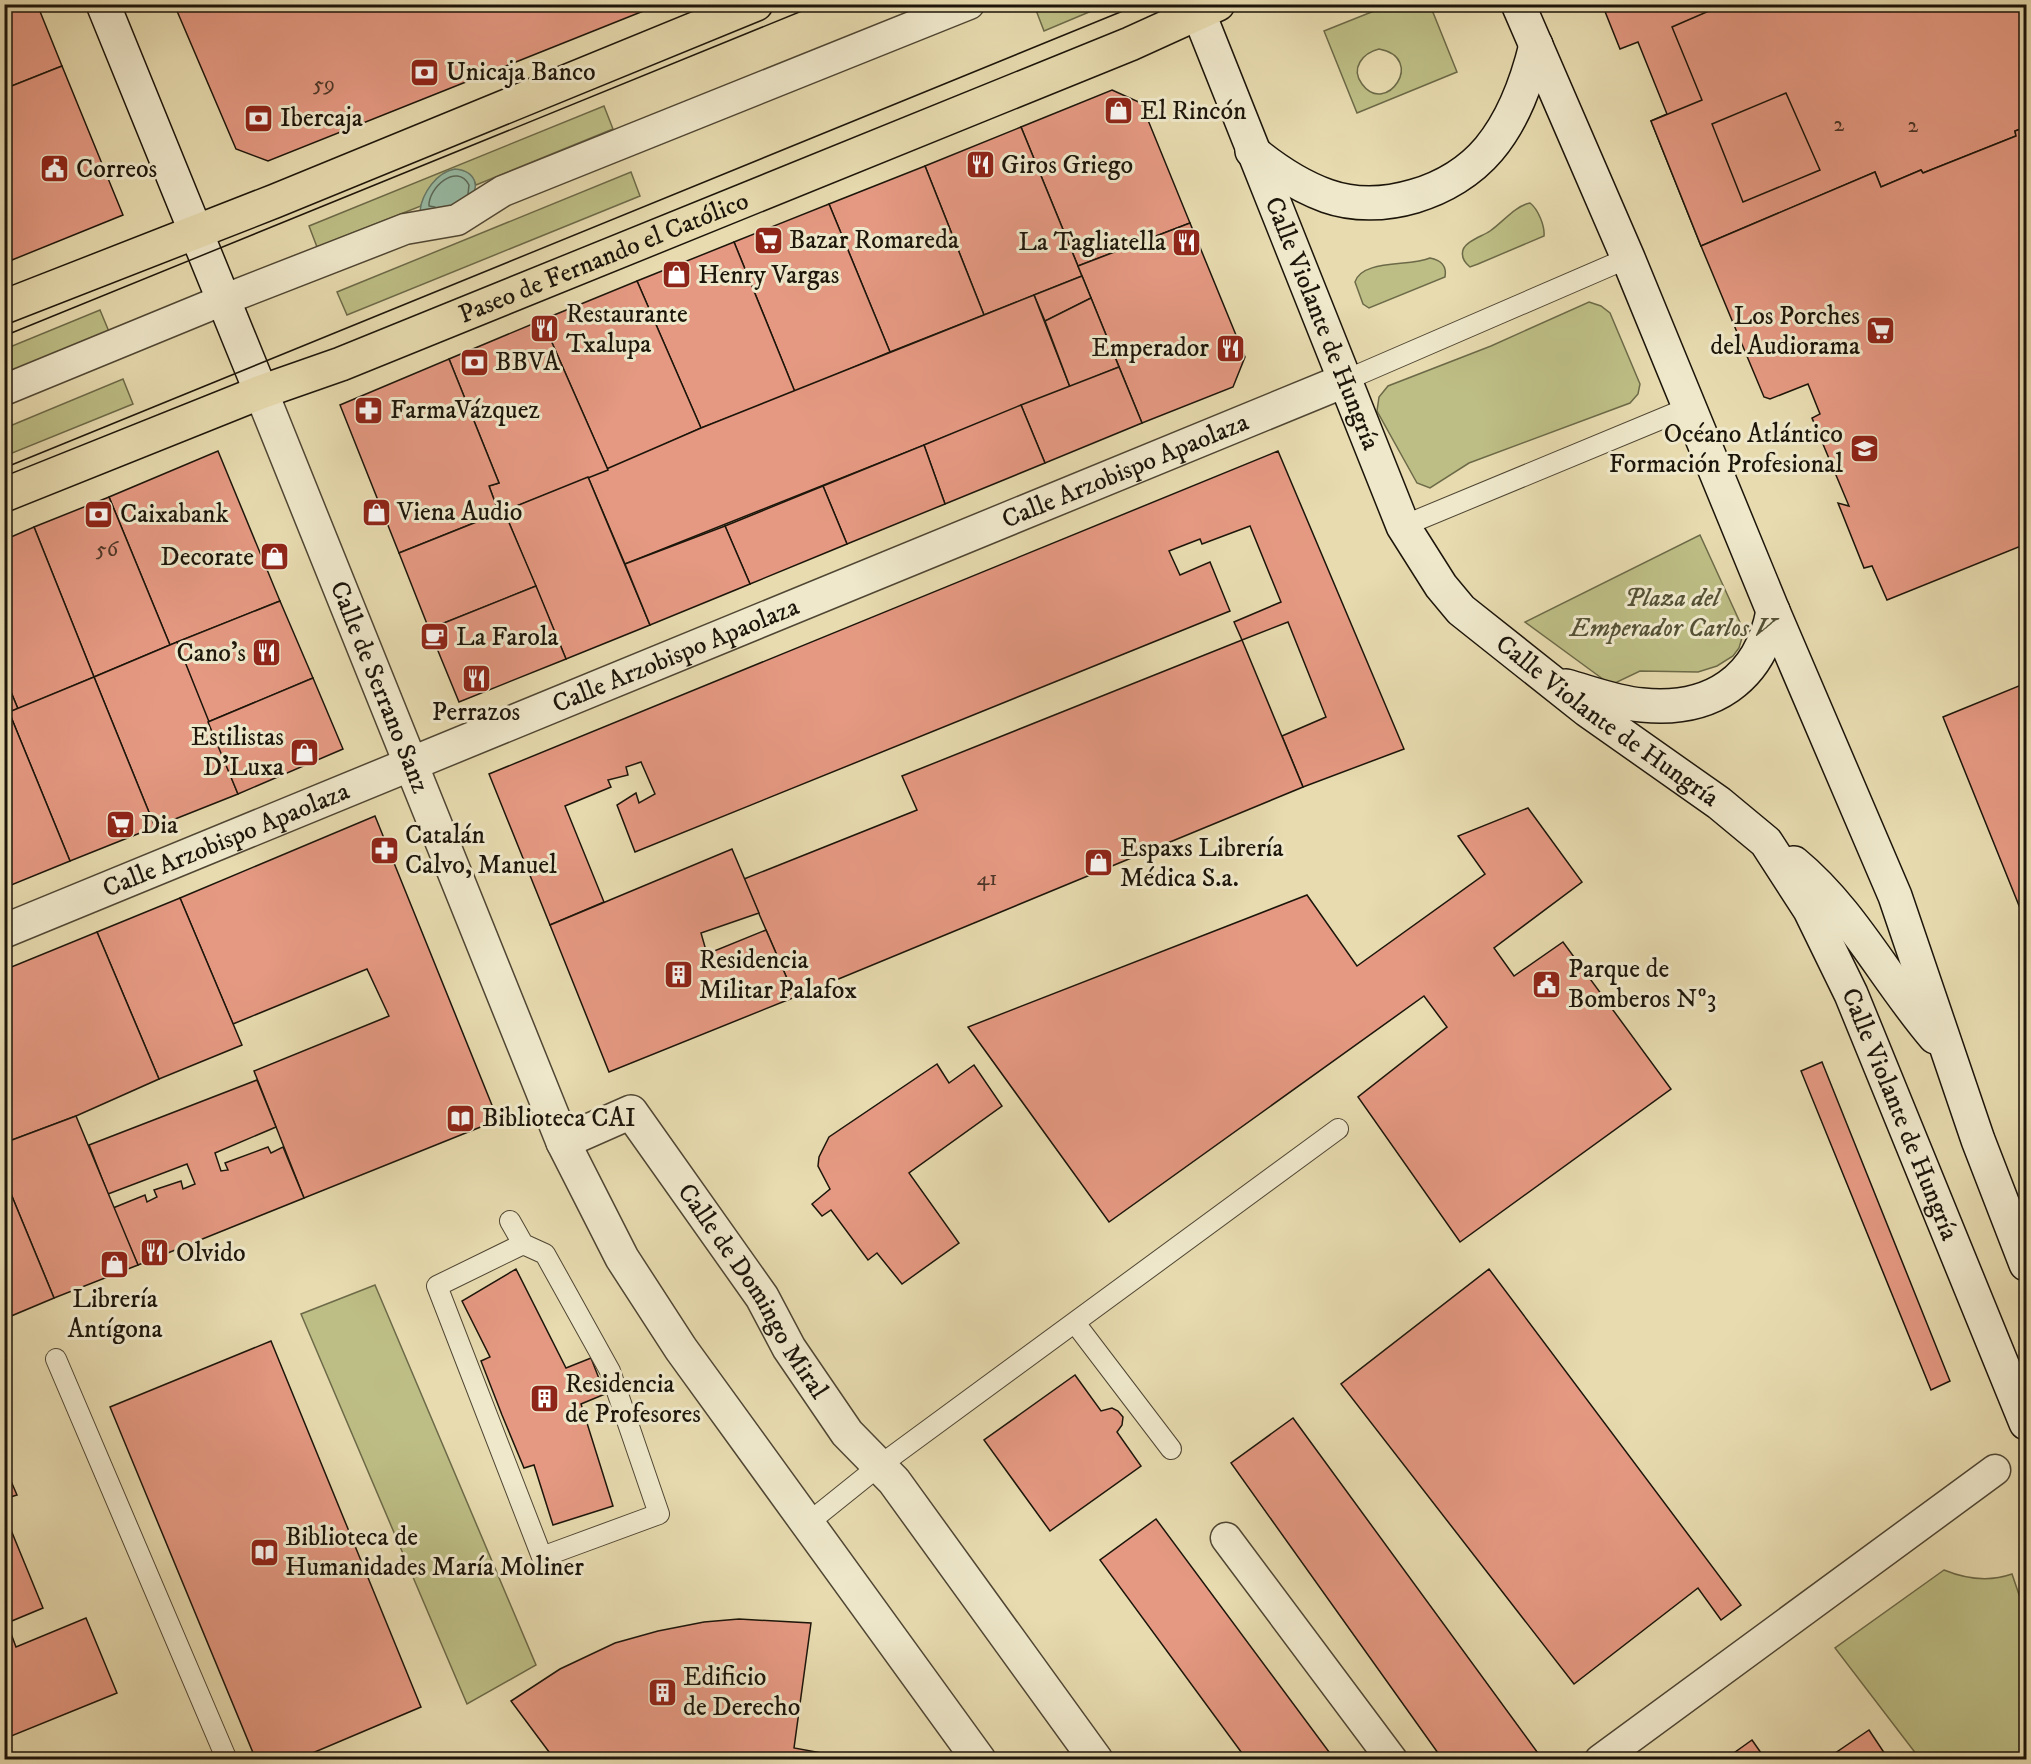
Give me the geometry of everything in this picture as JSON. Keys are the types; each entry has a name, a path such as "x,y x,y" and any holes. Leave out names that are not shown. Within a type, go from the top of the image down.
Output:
{"main road":[{"name":"Calle de Serrano Sanz","path":"103,4 563,1142"},
{"path":"4,307 196,232 756,4"},
{"path":"1518,4 1629,258 1773,611 1895,896 1978,1140 2026,1264"},
{"name":"Calle Violante de Hungría","path":"1208,9 1252,151 1404,526 1441,586 1461,610 1587,710 1712,798 1766,842 1810,910 1851,994 2026,1423"},
{"name":"Paseo de Fernando el Católico","path":"4,495 261,392 342,364 1109,53 1208,9"},
{"path":"1252,151 1290,179 1328,196 1353,201 1377,202 1423,193 1462,173 1491,147 1506,125 1524,88 1536,45"},
{"name":"Calle Arzobispo Apaolaza","path":"4,932 1346,380"},
{"path":"1553,683 1641,705 1671,706 1697,703 1717,694 1736,681 1748,669 1762,649 1769,633 1773,611"},
{"path":"1766,842 1804,871 1828,895 1916,1015 1949,1053"},
{"name":"Calle de Domingo Miral","path":"563,1142 631,1112 762,1297 789,1348 848,1433 894,1481 1096,1760"},
{"path":"563,1142 622,1258 681,1349 979,1760"}],"street":[{"path":"4,390 223,300 405,230 457,220 502,191 969,4"},
{"path":"1600,1760 1995,1470"},
{"path":"1226,1538 1392,1760"}],"lane":[{"path":"1346,380 1629,258"},
{"path":"1404,526 1690,407"},
{"path":"808,1523 879,1466 1338,1129"},
{"path":"510,1221 523,1244 545,1254 610,1371 659,1515 542,1557 437,1286 523,1244"},
{"path":"1075,1323 1171,1449"},
{"path":"56,1359 227,1760"}],"green space":[{"path":"1100,4 1101,7 1044,31 1034,5"},
{"path":"1389,5 1430,5 1457,72 1357,113 1324,31","holes":["1379,49 1393,54 1400,63 1401,73 1398,82 1391,90 1382,94 1372,92 1362,84 1359,78 1357,72 1360,62 1368,54"]},
{"path":"604,106 613,129 476,185 467,174 455,170 448,172 431,186 421,206 317,247 309,226"},
{"path":"631,172 640,196 347,315 337,292"},
{"path":"1530,203 1540,218 1544,236 1470,267 1464,260 1465,247 1490,231 1519,207"},
{"path":"1430,258 1442,264 1445,277 1369,308 1363,304 1355,282 1359,275 1377,267"},
{"path":"1589,302 1601,306 1610,313 1640,384 1638,394 1630,403 1469,463 1430,488 1417,483 1377,411 1379,397 1388,386 1491,346"},
{"path":"100,310 110,334 5,377 5,349"},
{"path":"123,379 133,404 5,456 5,428"},
{"name":"Plaza del Emperador Carlos V","path":"1700,535 1744,631 1739,648 1733,656 1717,666 1698,672 1640,671 1611,685 1525,622"},
{"path":"375,1285 536,1665 467,1704 301,1314"},
{"path":"1944,1570 1961,1576 1978,1578 1995,1578 2012,1574 2026,1615 2026,1759 1920,1759 1835,1648"}],"water":[{"path":"455,169 462,170 472,177 475,186 472,197 462,207 455,209 420,211 424,197 432,184 442,174"}],"building":[{"path":"4,4 37,4 62,66 4,89"},
{"path":"174,4 356,4 358,10 372,4 661,4 268,161 236,149"},
{"path":"1602,4 2026,4 2026,127 2015,131 2016,136 1881,187 1875,172 1701,246 1651,121 1667,114 1638,42 1620,49"},
{"path":"1725,4 2026,4 2026,127 2015,131 2016,136 1881,187 1875,172 1701,246 1651,121 1702,100 1672,27","holes":["1786,93 1820,170 1743,202 1712,124"]},
{"path":"62,66 123,215 12,260 4,242 4,125 10,123 4,110 4,89"},
{"path":"1112,90 1141,103 1190,223 1078,266 1021,127"},
{"path":"1021,127 1082,276 984,315 925,166"},
{"name":"Los Porches del Audiorama","path":"2026,127 2026,544 1887,600 1872,566 1864,568 1838,503 1849,506 1812,418 1820,414 1808,384 1770,399 1764,397 1701,246 1875,172 1881,187 2016,136 2015,131"},
{"path":"925,166 984,315 890,352 829,204"},
{"path":"829,204 890,352 795,392 734,242"},
{"path":"1190,223 1245,357 1233,387 1142,423 1078,266"},
{"path":"4,242 12,260 4,263"},
{"path":"734,242 795,392 701,428 637,281"},
{"path":"1082,276 1091,298 1045,321 1034,295"},
{"path":"637,281 701,428 608,470 542,320"},
{"path":"1034,295 1070,387 625,564 588,477 701,428"},
{"path":"1091,298 1119,367 1070,387 1045,321"},
{"path":"542,320 608,470 499,513 489,486 499,483 449,359"},
{"path":"449,359 499,483 489,486 499,513 399,553 340,405"},
{"path":"1119,367 1142,423 1045,463 1021,405"},
{"path":"1021,405 1045,463 945,504 924,445"},
{"path":"924,445 945,504 847,544 823,486"},
{"path":"218,451 280,601 170,645 109,497"},
{"path":"1278,451 1404,749 1303,787 1282,736 1326,717 1288,622 1242,640 1234,622 1281,602 1250,526 1202,544 1200,539 1169,551 1180,575 1210,562 1230,611 635,852 617,805 636,793 639,803 655,794 641,762 626,767 628,775 608,780 611,787 565,806 604,902 550,925 489,774"},
{"path":"588,477 650,625 566,659 504,511"},
{"path":"823,486 847,544 750,584 725,526"},
{"path":"109,497 170,645 94,677 34,527"},
{"path":"504,511 536,586 429,629 399,553"},
{"path":"725,526 750,584 650,625 625,564"},
{"path":"34,527 94,677 18,709 4,675 4,540"},
{"path":"536,586 566,659 459,702 429,629"},
{"path":"280,601 313,678 208,722 177,642"},
{"path":"1242,640 1303,787 795,997 744,879 917,810 902,776"},
{"path":"177,642 238,794 155,827 94,677"},
{"path":"4,675 18,709 4,714"},
{"path":"94,677 155,827 70,861 9,712"},
{"path":"313,678 343,749 238,794 208,722"},
{"path":"2026,683 2026,923 1943,717"},
{"path":"9,712 70,861 4,888 4,714"},
{"path":"1528,808 1582,882 1494,948 1514,976 1563,942 1671,1089 1460,1242 1358,1097 1447,1027 1424,996 1109,1222 968,1027 1307,895 1357,966 1485,874 1458,836"},
{"path":"375,816 498,1120 304,1198 254,1071 389,1016 367,969 233,1024 180,898"},
{"name":"Residencia Militar Palafox","path":"732,849 759,913 701,933 707,954 766,930 795,997 609,1072 550,925"},
{"path":"180,898 242,1045 159,1079 97,932"},
{"path":"97,932 159,1079 76,1116 4,1143 4,970"},
{"path":"1822,1062 1950,1381 1931,1390 1801,1071"},
{"path":"937,1064 949,1083 974,1065 1002,1106 909,1173 959,1243 902,1284 877,1253 868,1260 831,1210 822,1216 812,1204 830,1189 818,1166 819,1157 829,1137"},
{"path":"257,1080 276,1127 215,1153 221,1171 228,1170 225,1163 268,1147 271,1153 283,1147 304,1198 138,1265 113,1208 145,1195 147,1202 157,1197 154,1190 181,1181 183,1189 195,1184 187,1164 108,1194 89,1145"},
{"path":"76,1116 138,1265 54,1298 4,1177 4,1143"},
{"path":"4,1177 54,1298 4,1319"},
{"name":"Residencia de Profesores","path":"516,1269 566,1368 591,1358 605,1394 581,1404 613,1506 553,1525 534,1465 524,1468 502,1415 481,1361 490,1357 462,1301"},
{"path":"1489,1269 1741,1605 1721,1620 1698,1588 1574,1684 1341,1384"},
{"name":"Biblioteca de Humanidades María Moliner","path":"271,1341 421,1707 296,1760 256,1760 110,1407"},
{"path":"1075,1375 1101,1411 1112,1408 1123,1417 1122,1425 1117,1432 1141,1466 1050,1531 984,1440"},
{"path":"1293,1418 1543,1760 1443,1760 1231,1463"},
{"path":"4,1465 17,1495 4,1499"},
{"path":"4,1513 43,1608 7,1623 16,1647 86,1618 117,1693 4,1739"},
{"path":"1156,1519 1335,1760 1247,1760 1100,1560"},
{"name":"Edificio de Derecho","path":"739,1619 811,1623 794,1748 827,1754 842,1760 555,1760 511,1701 560,1669 615,1643 658,1631 704,1622"},
{"path":"1869,1730 1889,1760 1825,1760"},
{"path":"1752,1740 1766,1760 1724,1760"}],"tram line":[{"path":"4,336 819,4"},
{"path":"4,468 1140,4"}],"place":[{"name":"Unicaja Banco","path":"425,72"},
{"name":"El Rincón","path":"1119,111"},
{"name":"Ibercaja","path":"259,118"},
{"name":"Giros Griego","path":"980,165"},
{"name":"Correos","path":"55,169"},
{"name":"Bazar Romareda","path":"768,240"},
{"name":"La Tagliatella","path":"1187,242"},
{"name":"Henry Vargas","path":"677,275"},
{"name":"Restaurante Txalupa","path":"545,329"},
{"name":"Los Porches del Audiorama","path":"1881,331"},
{"name":"Emperador","path":"1230,348"},
{"name":"BBVA","path":"474,362"},
{"name":"FarmaVázquez","path":"369,410"},
{"name":"Océano Atlántico Formación Profesional","path":"1864,449"},
{"name":"Viena Audio","path":"376,512"},
{"name":"Caixabank","path":"99,514"},
{"name":"Decorate","path":"275,557"},
{"name":"La Farola","path":"435,637"},
{"name":"Cano's","path":"267,653"},
{"name":"Perrazos","path":"476,678"},
{"name":"Estilistas D'Luxa","path":"305,752"},
{"name":"Dia","path":"120,825"},
{"name":"Catalán Calvo, Manuel","path":"384,850"},
{"name":"Espaxs Librería Médica S.a.","path":"1099,863"},
{"name":"Residencia Militar Palafox","path":"678,975"},
{"name":"Parque de Bomberos Nº3","path":"1547,984"},
{"name":"Biblioteca CAI","path":"461,1118"},
{"name":"Olvido","path":"155,1253"},
{"name":"Librería Antígona","path":"115,1265"},
{"name":"Residencia de Profesores","path":"544,1399"},
{"name":"Biblioteca de Humanidades María Moliner","path":"264,1552"},
{"name":"Edificio de Derecho","path":"662,1692"}]}
